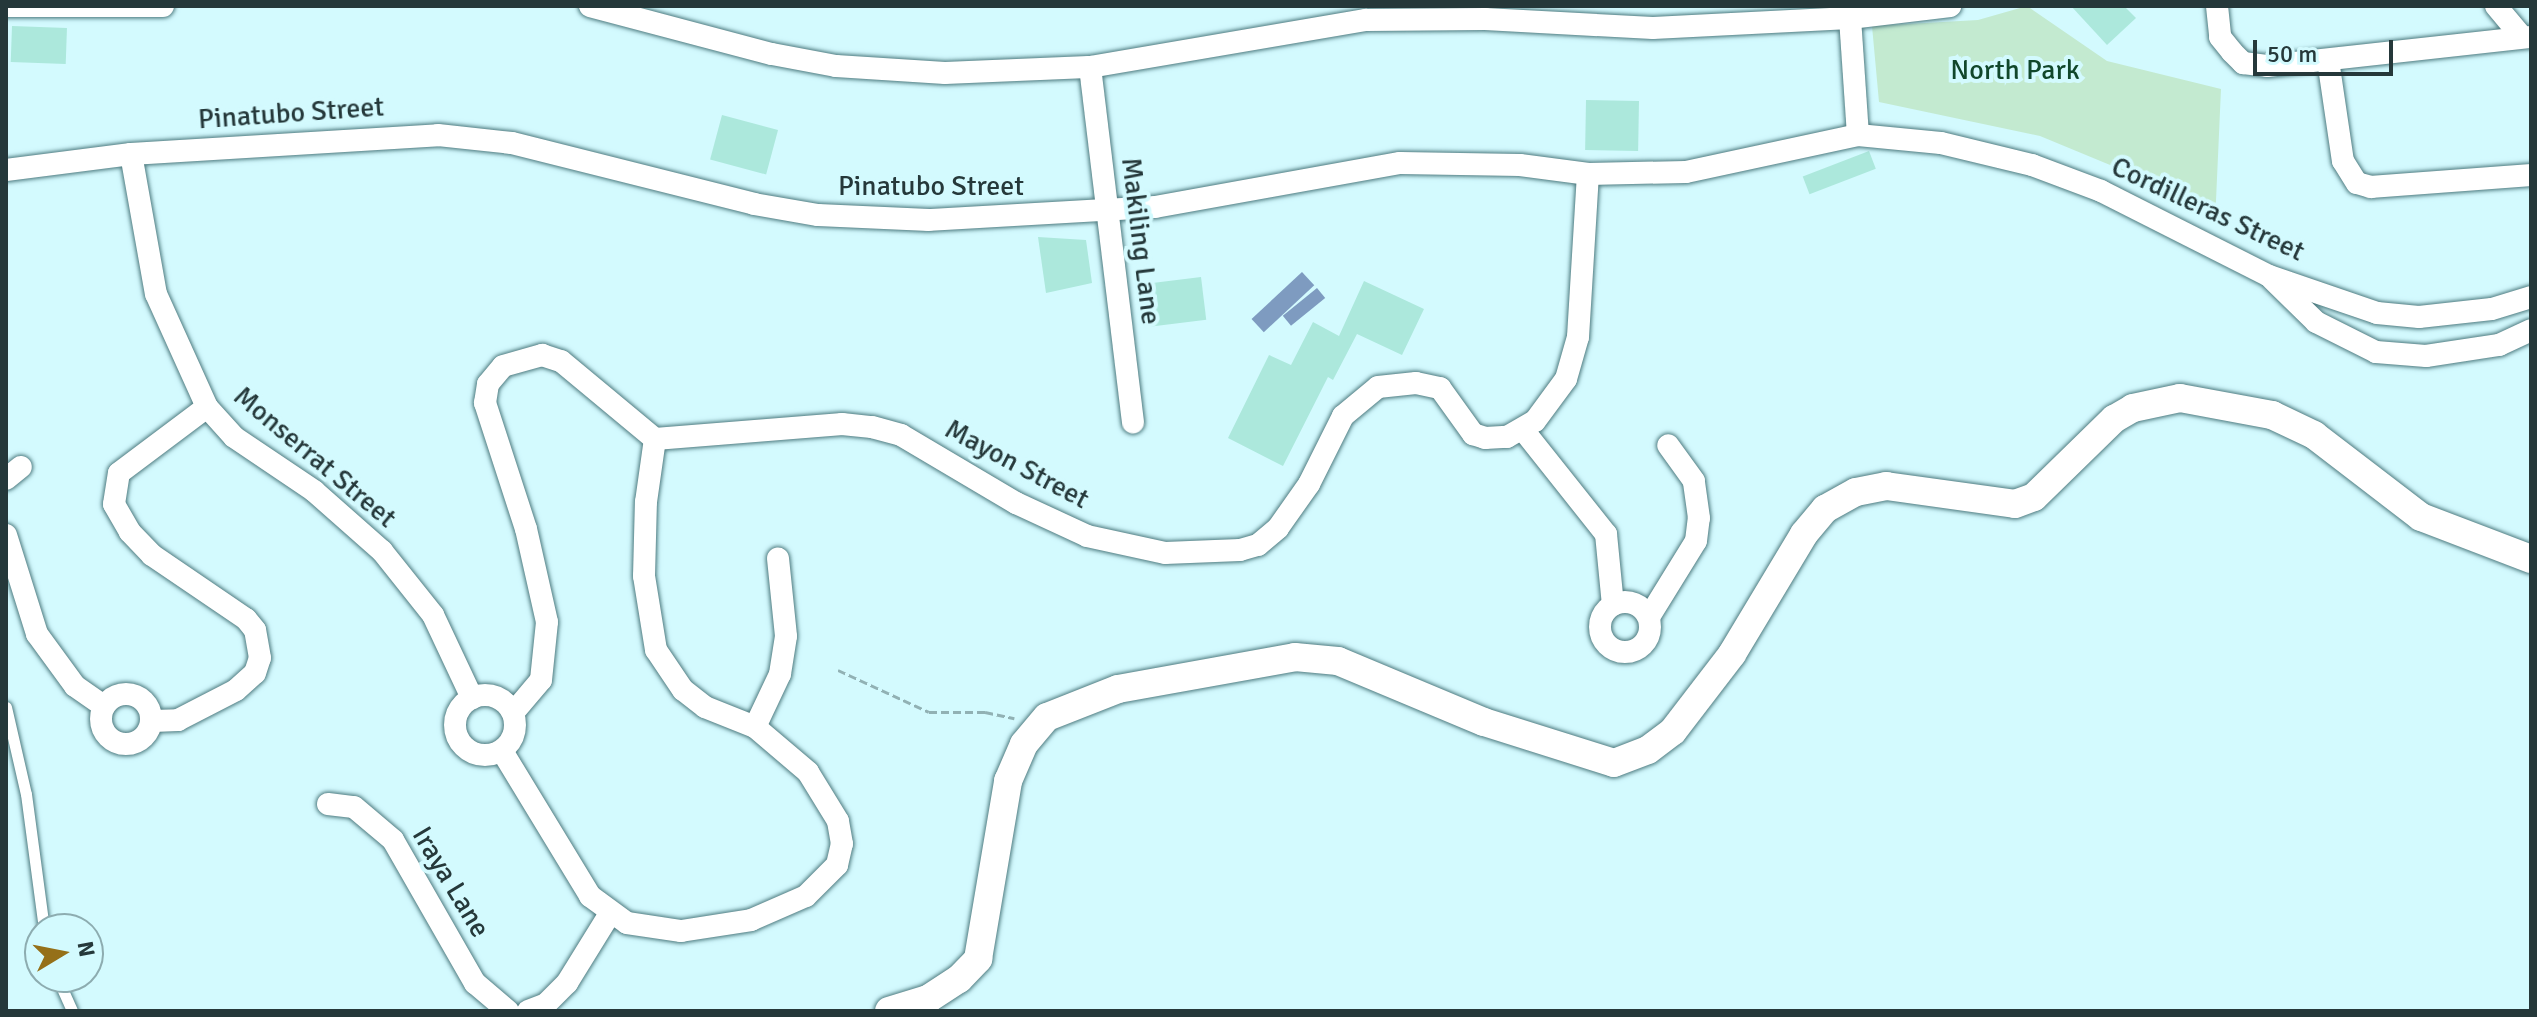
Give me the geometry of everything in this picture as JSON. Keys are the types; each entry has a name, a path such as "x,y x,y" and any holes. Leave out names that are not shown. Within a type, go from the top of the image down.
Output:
{"street":[{"path":"6,6 163,6"},
{"path":"590,6 836,66 945,73 1090,67 1366,20 1485,19 1653,28 1850,18 1950,6"},
{"path":"2217,6 2220,37 2232,52 2243,63 2267,66 2526,37"},
{"path":"2483,41 2495,6 2526,37"},
{"path":"1850,18 1858,135"},
{"path":"2328,60 2343,161 2357,183 2371,187 2531,175"},
{"name":"Makiling Lane","path":"1090,67 1133,422"},
{"name":"Pinatubo Street","path":"6,170 131,154 438,135 512,143 704,193 818,215 929,220 1106,210 1214,197 1400,163 1520,165 1588,174 1686,172 1858,135"},
{"name":"Cordilleras Street","path":"1858,135 1941,143 2032,165 2101,191 2269,276 2377,313 2419,317 2492,309 2531,297"},
{"name":"Monserrat Street","path":"131,154 156,294 207,407 234,437 314,491 382,551 433,615 472,698"},
{"path":"1588,174 1578,337 1566,379 1551,404 1524,431 1606,534 1613,605 1600,627 1606,643 1622,652 1645,642 1649,617 1696,541 1699,518 1694,481 1668,445"},
{"path":"2269,276 2316,322 2376,352 2426,356 2499,345 2531,330"},
{"path":"502,751 590,896 609,915 646,928 721,927 775,912 828,880 842,844 826,796 787,751 755,727 694,699 667,671 656,650 644,576 646,502 655,439 561,361 542,355 518,358 503,366 488,384 485,403 526,529 547,622 541,680 513,713 513,738 502,751 473,753 459,740 459,711 472,698 491,695 513,713"},
{"name":"Mayon Street","path":"655,439 842,424 872,427 901,435 1016,503 1087,536 1165,553 1197,554 1258,545 1278,528 1309,484 1343,416 1378,387 1416,383 1440,388 1473,434 1485,438 1524,431"},
{"path":"889,1011 928,999 959,979 978,959 1008,781 1035,730 1047,717 1118,689 1295,657 1338,661 1484,722 1614,763 1648,750 1673,731 1732,654 1804,534 1825,509 1856,492 1886,486 2015,504 2034,497 2114,419 2133,408 2180,398 2272,415 2314,435 2421,517 2531,559"},
{"path":"153,721 178,720 236,690 255,673 260,658 255,630 246,619 152,555 130,532 114,504 119,473 207,407"},
{"path":"6,535 37,634 75,686 104,706"},
{"path":"755,727 780,674 786,636 778,558"},
{"path":"1613,605 1629,602 1649,617"},
{"path":"121,694 136,696 148,706 153,721 138,742 120,744 102,726 104,706 121,694"},
{"name":"Iraya Lane","path":"328,804 354,807 393,840 475,983 508,1011"},
{"path":"528,1011 546,1004 567,983 609,915"}],"lane":[{"path":"6,707 26,794 42,913"}],"path":[{"path":"838,670 929,712 985,712 1035,730"}],"green space":[{"name":"North Park","path":"2027,6 2107,61 2221,89 2215,223 2127,172 2040,136 1879,102 1872,26 1978,20"}],"water":[{"path":"1302,272 1314,285 1264,332 1252,319"},
{"path":"1317,288 1325,298 1291,326 1283,316"}],"building":[{"path":"2071,6 2124,6 2136,18 2107,45"},
{"path":"12,26 67,28 66,64 11,62"},
{"path":"1586,100 1639,101 1638,151 1585,150"},
{"path":"722,115 778,130 766,174 710,159"},
{"path":"1869,151 1876,169 1810,194 1803,176"},
{"path":"1038,237 1086,240 1092,283 1046,293"},
{"path":"1201,277 1206,320 1152,326 1146,284"},
{"path":"1364,281 1424,309 1402,355 1357,334 1333,380 1328,377 1283,466 1228,438 1269,355 1291,365 1313,322 1339,336"}]}
